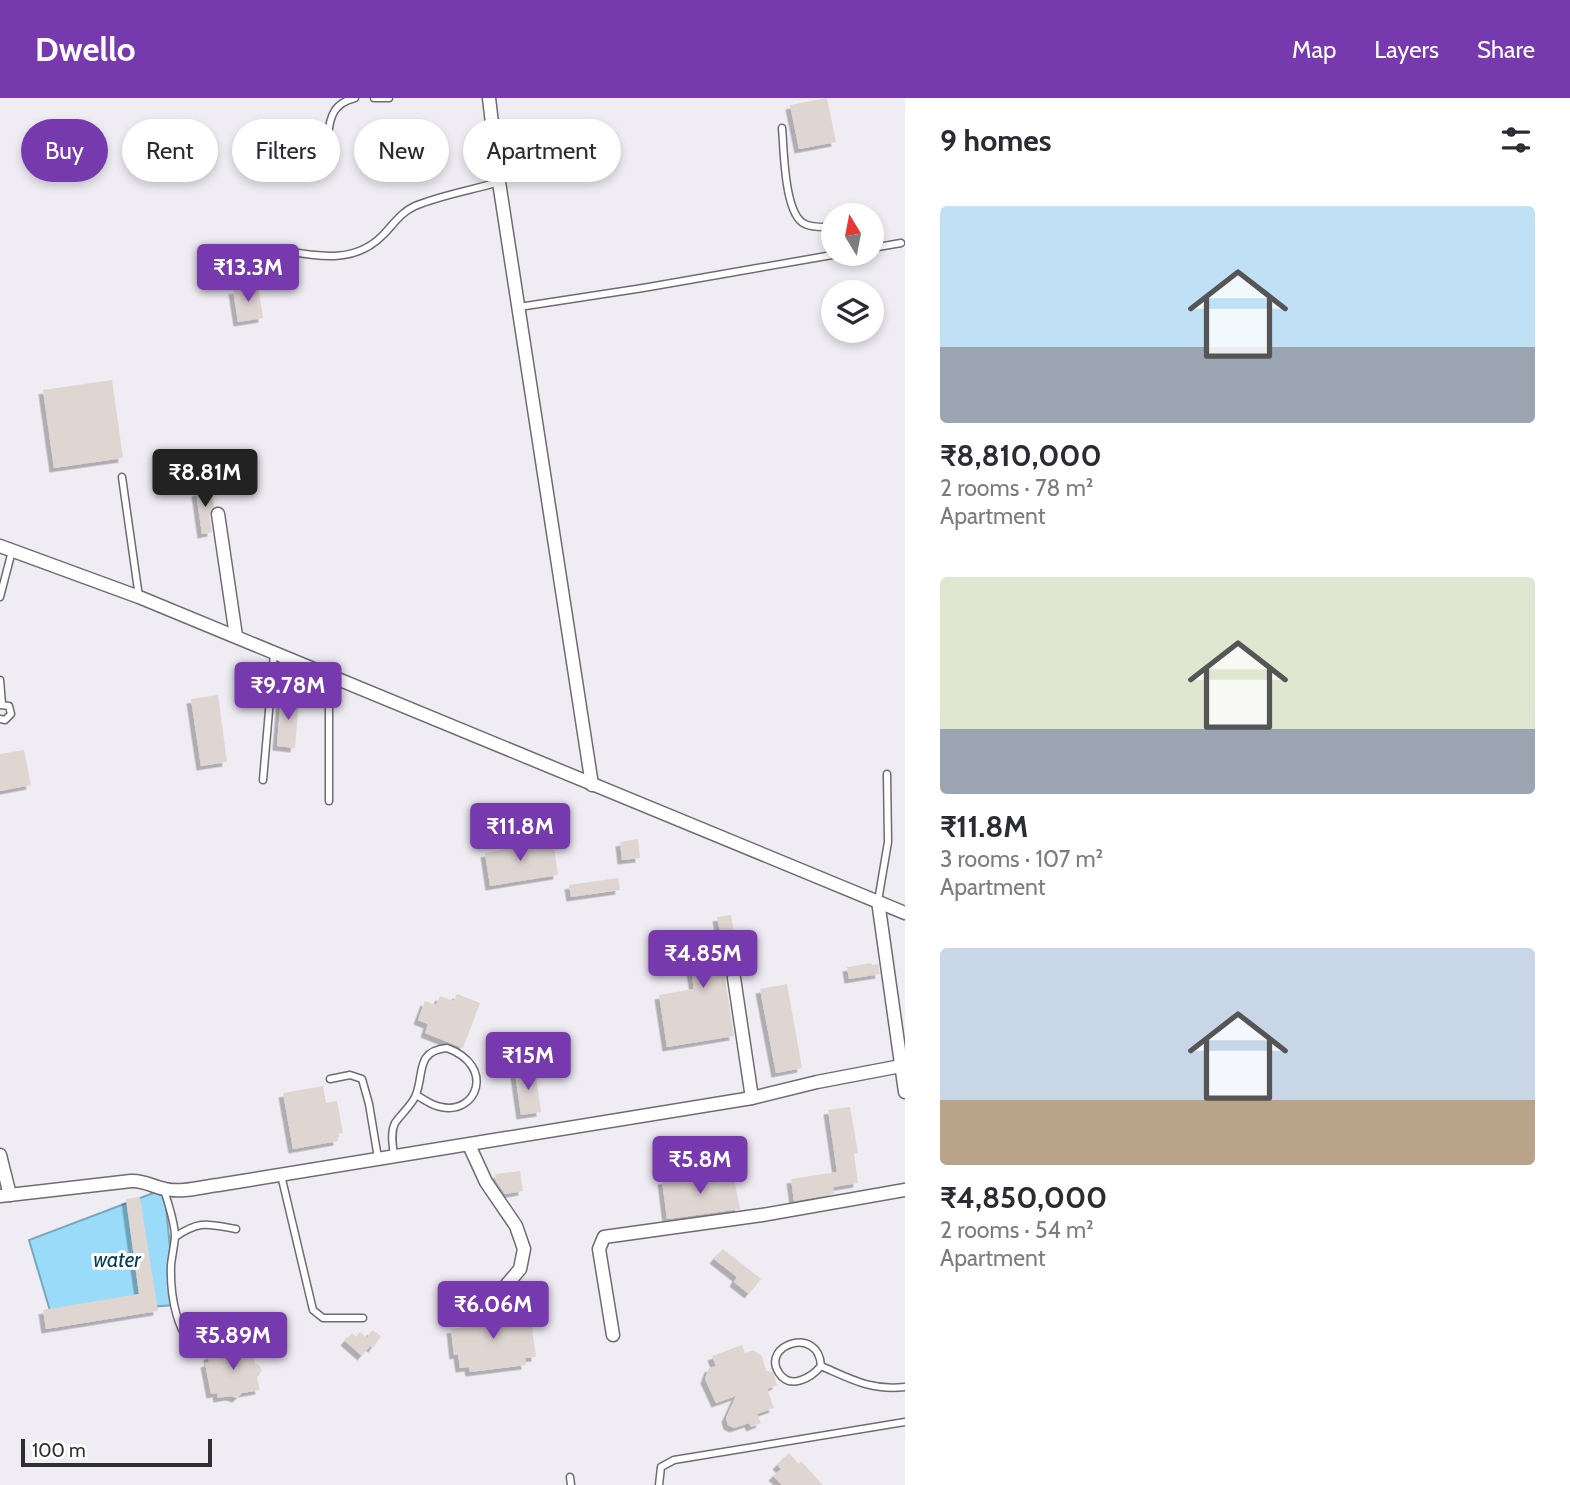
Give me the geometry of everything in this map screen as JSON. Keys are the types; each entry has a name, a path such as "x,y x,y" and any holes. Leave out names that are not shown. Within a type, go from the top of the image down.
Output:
{"street":[{"path":"489,98 492,119"},
{"path":"499,182 592,785"},
{"path":"218,514 236,636"},
{"path":"6,548 236,636 905,913"},
{"path":"878,901 905,1092"},
{"path":"734,978 751,1098"},
{"path":"0,1155 5,1196 131,1181 141,1181 164,1189 185,1189 394,1158 751,1098 901,1066"},
{"path":"470,1145 486,1182 516,1226 524,1249 520,1269 498,1295"},
{"path":"613,1335 599,1249 604,1237 762,1215 905,1190"}],"lane":[{"path":"332,119 334,111 341,104 355,98"},
{"path":"374,98 389,98"},
{"path":"782,128 790,198 796,218 804,224 821,227"},
{"path":"286,251 317,257 349,255 375,243 398,218 415,206 499,182"},
{"path":"884,246 901,243"},
{"path":"519,307 821,257"},
{"path":"122,477 139,597"},
{"path":"0,597 6,548"},
{"path":"263,780 274,652"},
{"path":"329,675 329,801"},
{"path":"0,680 1,704 9,706 11,714 5,720 0,719"},
{"path":"878,901 888,842 887,774"},
{"path":"394,1158 395,1123 416,1094 424,1062 431,1052 447,1048 468,1059 475,1068 475,1090 470,1098 457,1106 442,1108 416,1094"},
{"path":"330,1079 350,1076 362,1079 379,1160"},
{"path":"281,1175 313,1310 323,1318 363,1318"},
{"path":"164,1189 175,1237 171,1265 179,1325 190,1345 204,1353"},
{"path":"175,1237 197,1224 236,1229"},
{"path":"806,1343 813,1346 820,1355 821,1366 807,1379 792,1381 781,1377 775,1366 776,1355 783,1347 806,1343"},
{"path":"821,1366 878,1388 905,1387"},
{"path":"659,1485 661,1467 674,1460 905,1422"},
{"path":"570,1477 571,1485"}],"water":[{"name":"water","path":"164,1189 176,1305 51,1314 29,1240"}],"building":[{"path":"827,98 836,142 799,149 790,105"},
{"path":"258,286 263,318 238,322 233,290"},
{"path":"112,380 123,458 54,468 43,390"},
{"path":"211,489 214,507 209,515 212,532 202,534 196,492"},
{"path":"218,695 227,762 201,766 191,699"},
{"path":"281,696 299,698 295,748 277,746"},
{"path":"24,750 31,785 0,791 0,754"},
{"path":"525,833 528,849 554,848 558,875 490,886 485,853 512,848 510,836"},
{"path":"638,839 640,858 622,860 620,842"},
{"path":"618,878 620,890 571,897 569,885"},
{"path":"731,915 740,969 728,971 725,979 734,1036 667,1047 659,995 694,989 686,937 720,932 717,917"},
{"path":"878,964 880,974 849,979 847,967"},
{"path":"787,984 802,1068 776,1073 760,989"},
{"path":"457,994 480,1003 463,1048 425,1033 428,1024 418,1020 425,1001 436,1005 440,996 454,1001"},
{"path":"535,1070 541,1112 521,1115 515,1073"},
{"path":"323,1086 326,1103 337,1101 343,1133 337,1134 338,1141 293,1149 283,1093"},
{"path":"850,1107 858,1153 854,1154 858,1183 833,1187 834,1194 794,1201 791,1179 837,1172 828,1110"},
{"path":"520,1171 523,1191 505,1194 496,1181 495,1174"},
{"path":"733,1173 740,1209 667,1219 662,1180 690,1177 690,1181"},
{"path":"140,1197 158,1311 46,1329 43,1310 139,1294 126,1199"},
{"path":"723,1249 761,1279 749,1294 734,1282 737,1277 714,1259"},
{"path":"490,1297 495,1303 497,1323 531,1319 536,1357 525,1358 526,1365 470,1372 469,1367 460,1368 458,1354 454,1355 451,1329 481,1325 478,1298"},
{"path":"372,1330 381,1336 373,1348 370,1346 362,1356 345,1341 352,1333 356,1337 360,1332 367,1338"},
{"path":"234,1341 236,1350 252,1347 255,1364 262,1370 257,1378 260,1390 242,1393 237,1398 218,1398 217,1393 211,1394 205,1363 209,1362 208,1355 224,1352 222,1343"},
{"path":"742,1345 745,1353 753,1350 762,1356 766,1371 773,1372 777,1385 767,1389 774,1408 757,1414 761,1423 751,1427 749,1423 734,1428 728,1425 726,1418 736,1396 716,1403 705,1379 709,1368 716,1366 712,1356"},
{"path":"789,1453 799,1464 801,1461 823,1485 782,1485 773,1476 781,1469 777,1465"}]}
